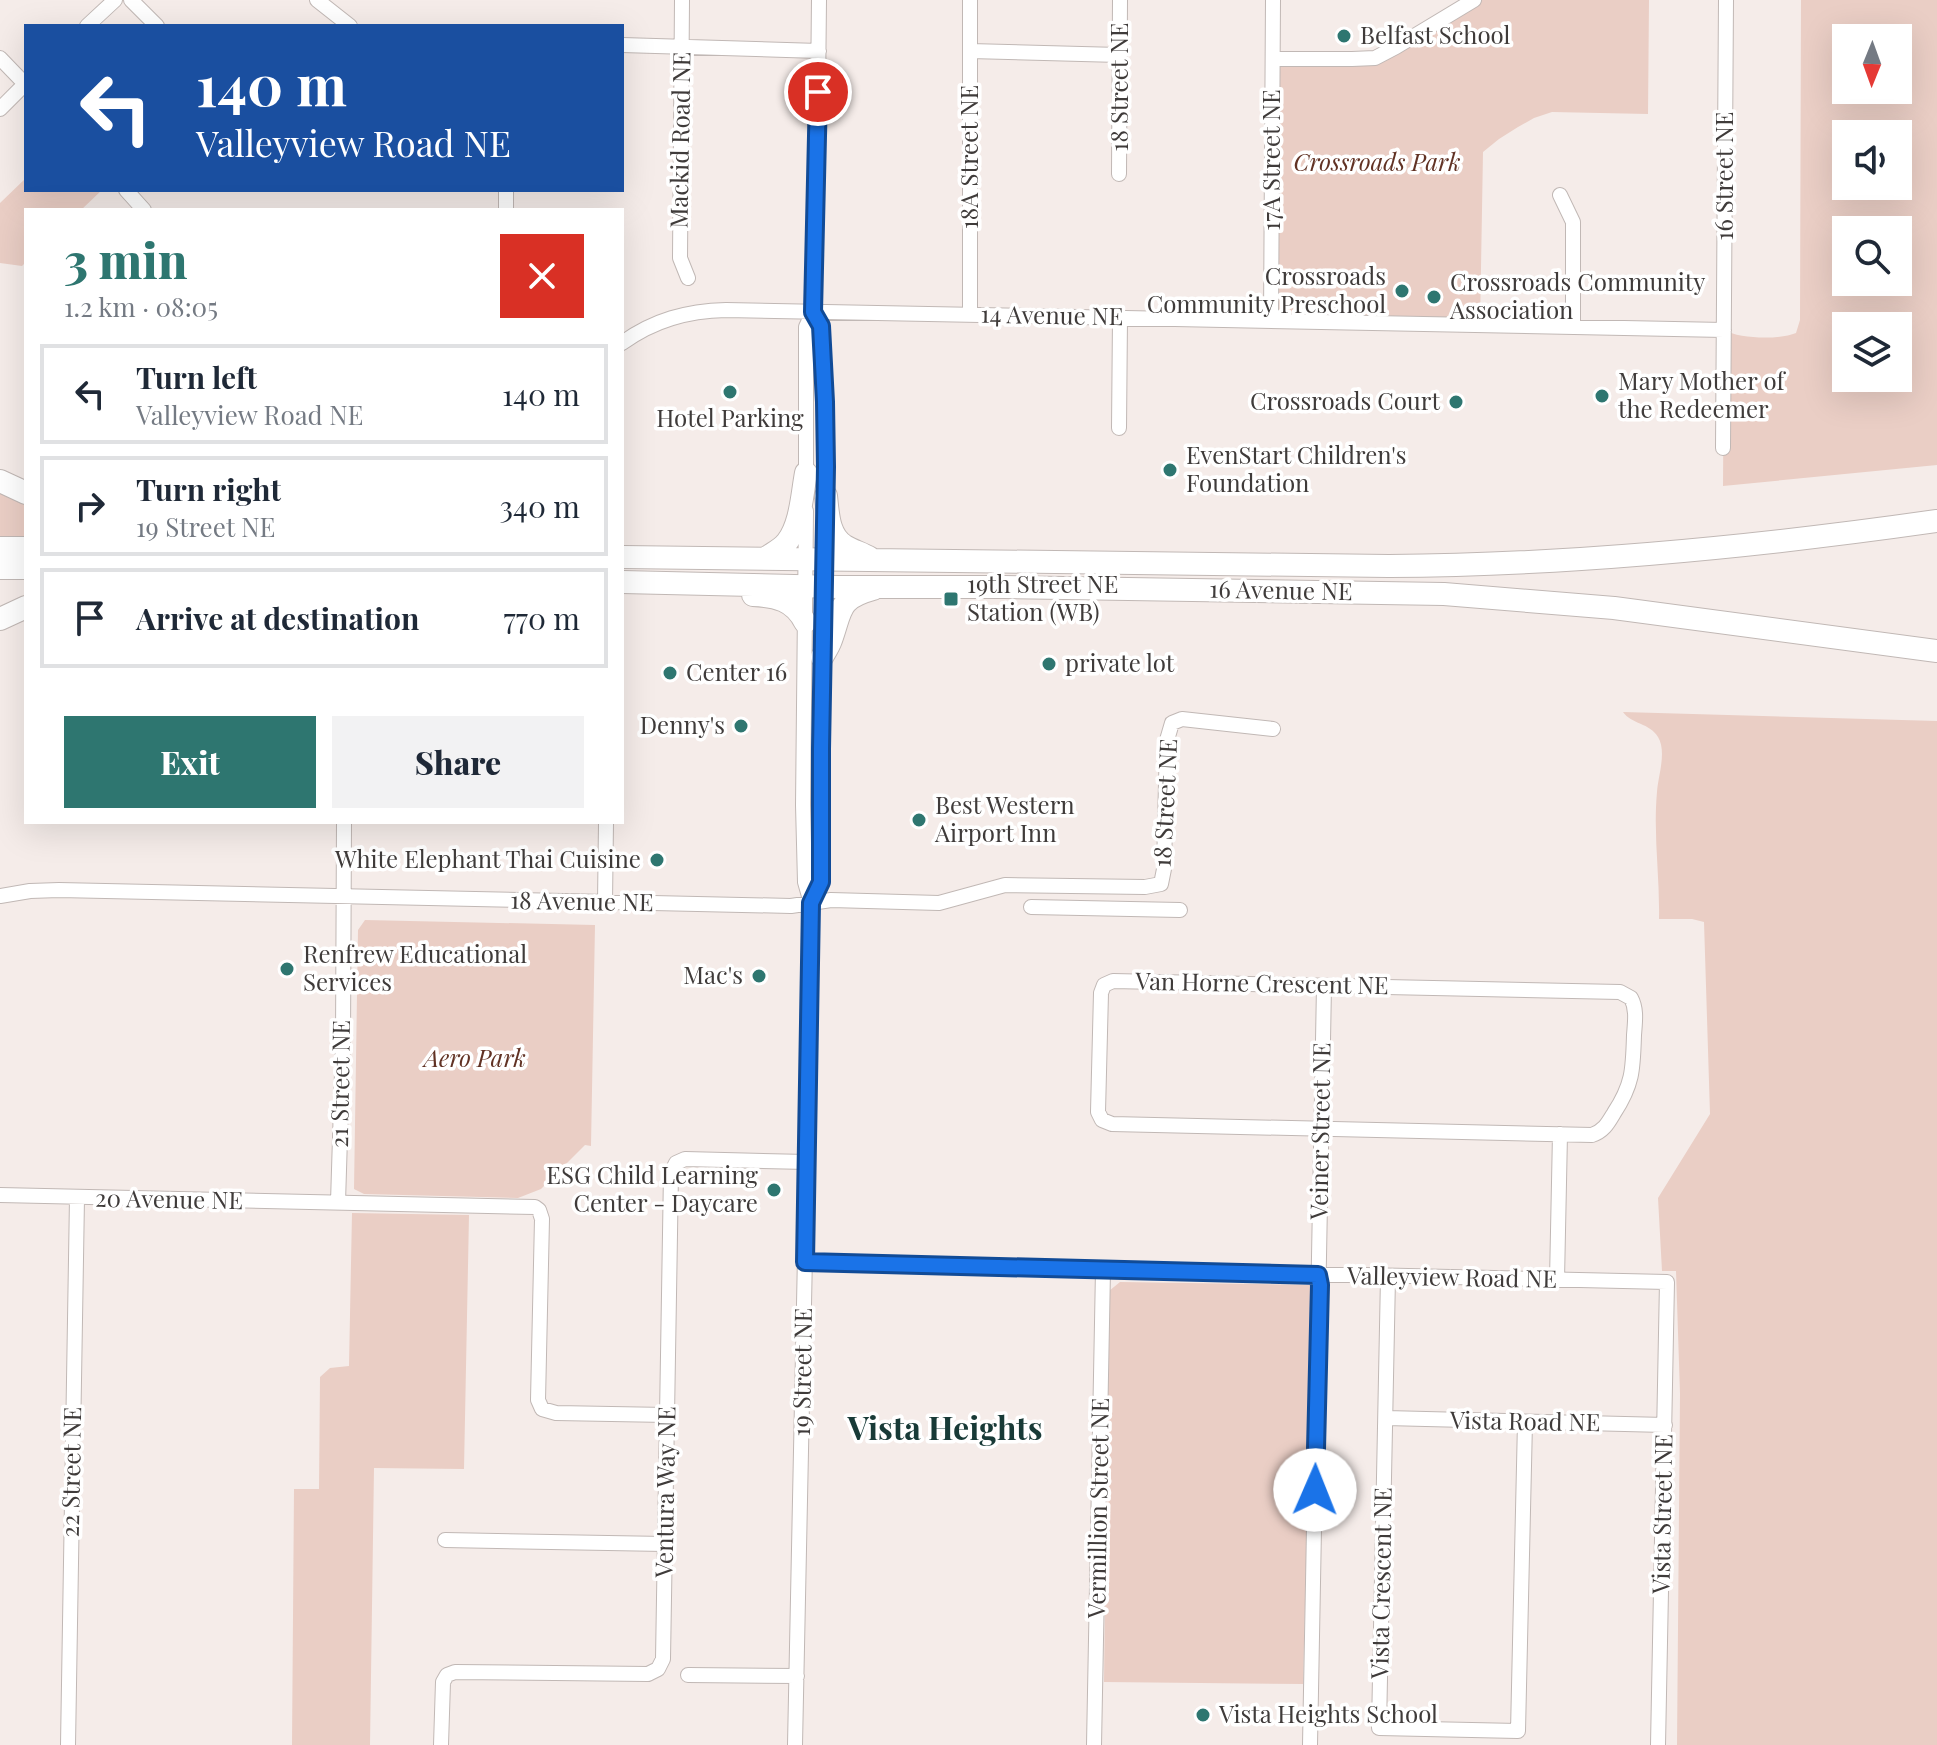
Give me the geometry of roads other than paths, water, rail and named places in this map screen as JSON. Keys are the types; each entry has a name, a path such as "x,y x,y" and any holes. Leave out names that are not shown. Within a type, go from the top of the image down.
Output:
{"highway":[{"path":"766,558 789,540 806,473"},
{"path":"0,481 24,492"},
{"path":"826,496 834,535 840,543 874,561"},
{"path":"1904,526 1927,511 1937,509"},
{"name":"16 Avenue NE","path":"624,557 1389,566 1512,564 1700,550 1937,521"},
{"path":"0,548 24,548"},
{"path":"0,568 24,568"},
{"name":"16 Avenue NE","path":"624,582 1444,594 1614,608 1937,651"},
{"path":"624,583 640,593 780,598 796,608 805,622"},
{"path":"822,657 843,605 853,596 880,587"},
{"path":"0,619 24,608"}],"street":[{"path":"89,24 115,0"},
{"path":"131,0 155,24"},
{"path":"317,0 347,24"},
{"name":"Mackid Road NE","path":"682,0 680,258 688,278"},
{"name":"19 Street NE","path":"816,560 806,473 806,327 813,312 819,0"},
{"name":"18A Street NE","path":"970,0 970,314"},
{"name":"18 Street NE","path":"1119,174 1120,0"},
{"name":"17A Street NE","path":"1271,320 1273,0"},
{"path":"1273,59 1375,58 1474,0"},
{"name":"16 Street NE","path":"1723,448 1726,0"},
{"path":"624,45 819,51"},
{"path":"970,51 1119,55"},
{"path":"0,58 24,82"},
{"path":"0,109 24,86"},
{"path":"128,192 142,208"},
{"path":"1560,195 1573,222 1573,327"},
{"name":"14 Avenue NE","path":"624,342 659,322 699,311 1724,330"},
{"name":"19 Street NE","path":"811,903 821,882 822,657 815,585 826,496 821,326 813,312"},
{"path":"1119,428 1120,318"},
{"name":"19 Street NE","path":"795,1745 811,903 805,882 803,805 805,622 815,585"},
{"name":"18 Street NE","path":"1161,884 1167,740 1172,723 1182,719 1273,729"},
{"name":"21 Street NE","path":"338,1202 343,1041 344,824"},
{"path":"605,902 606,824"},
{"name":"18 Avenue NE","path":"0,896 44,890 791,906 831,900 939,903 1005,885 1145,887 1161,884"},
{"path":"1031,907 1180,910"},
{"name":"Van Horne Crescent NE","path":"1113,981 1620,992 1631,998 1635,1009 1631,1081 1625,1096 1600,1132 1592,1135 1321,1128 1112,1124 1102,1120 1098,1112 1104,985 1113,981"},
{"name":"Veiner Street NE","path":"1310,1745 1324,986"},
{"path":"1557,1280 1560,1134"},
{"name":"Ventura Way NE","path":"441,1745 443,1682 447,1675 455,1672 648,1674 658,1669 663,1659 671,1173 676,1163 685,1159 807,1162"},
{"name":"20 Avenue NE","path":"0,1195 535,1207 542,1219 538,1400 542,1409 556,1413 667,1415"},
{"name":"22 Street NE","path":"68,1745 77,1198"},
{"name":"Valleyview Road NE","path":"805,1262 1667,1282"},
{"name":"Vermillion Street NE","path":"1094,1745 1103,1270"},
{"name":"Vista Crescent NE","path":"1388,1277 1379,1728 1518,1731 1525,1422"},
{"name":"Vista Street NE","path":"1658,1745 1667,1282"},
{"name":"Vista Road NE","path":"1386,1418 1665,1425"},
{"path":"445,1540 665,1544"},
{"path":"688,1675 797,1676"}],"place":[{"name":"Belfast School","path":"1344,36"},
{"name":"Crossroads Community Preschool","path":"1402,291"},
{"name":"Crossroads Community Association","path":"1434,297"},
{"name":"Hotel Parking","path":"730,392"},
{"name":"Mary Mother of the Redeemer","path":"1602,396"},
{"name":"Crossroads Court","path":"1456,402"},
{"name":"EvenStart Children's Foundation","path":"1170,470"},
{"name":"19th Street NE Station (WB)","path":"951,599"},
{"name":"private lot","path":"1049,664"},
{"name":"Center 16","path":"670,673"},
{"name":"Denny's","path":"741,726"},
{"name":"Best Western Airport Inn","path":"919,820"},
{"name":"White Elephant Thai Cuisine","path":"657,860"},
{"name":"Renfrew Educational Services","path":"287,969"},
{"name":"Mac's","path":"759,976"},
{"name":"ESG Child Learning Center - Daycare","path":"774,1190"},
{"name":"Vista Heights School","path":"1203,1715"}],"district":[{"name":"Vista Heights","path":"945,1429"}],"park label":[{"name":"Crossroads Park","path":"1377,163"},
{"name":"Aero Park","path":"475,1059"}]}
